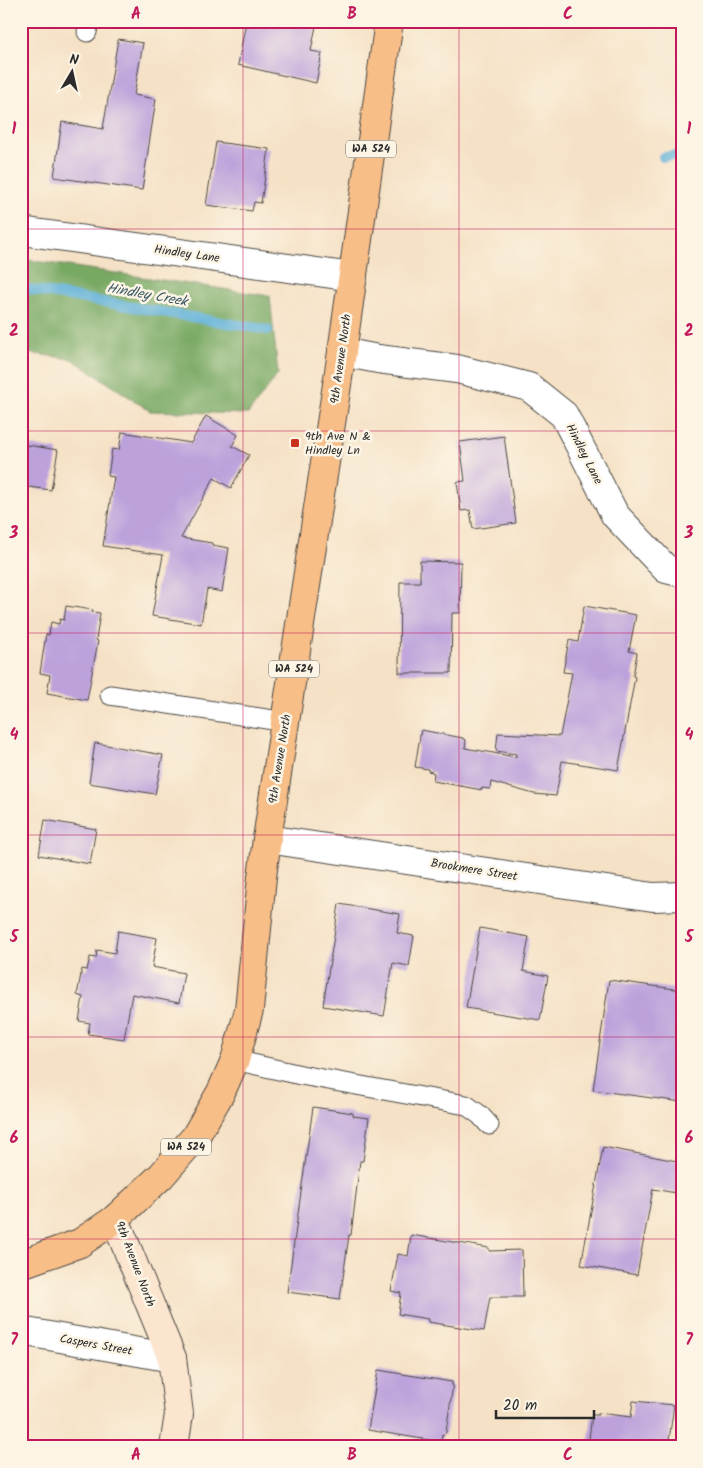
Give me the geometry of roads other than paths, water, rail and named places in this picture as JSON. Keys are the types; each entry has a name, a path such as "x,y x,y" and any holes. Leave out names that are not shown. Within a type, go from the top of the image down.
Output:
{"main road":[{"name":"9th Avenue North","path":"115,1219 161,1176 194,1137 221,1092 234,1060 249,1010 267,839 342,352 389,21"},
{"name":"WA 524","path":"21,1264 80,1243 115,1219"}],"street":[{"name":"Hindley Lane","path":"21,231 353,278"},
{"name":"Hindley Lane","path":"342,352 385,360 457,368 529,387 564,415 615,515 666,569 682,573"},
{"name":"Brookmere Street","path":"267,839 653,898 682,896"},
{"name":"9th Avenue North","path":"115,1219 172,1358 179,1414 174,1447"},
{"name":"Caspers Street","path":"21,1331 172,1358"}],"lane":[{"path":"110,694 286,722"},
{"path":"234,1060 301,1075 466,1105 480,1115 489,1125"}],"waterway":[{"path":"663,157 682,155"},
{"name":"Hindley Creek","path":"21,288 268,330"}],"place":[{"name":"9th Ave N & Hindley Ln","path":"295,443"}]}
